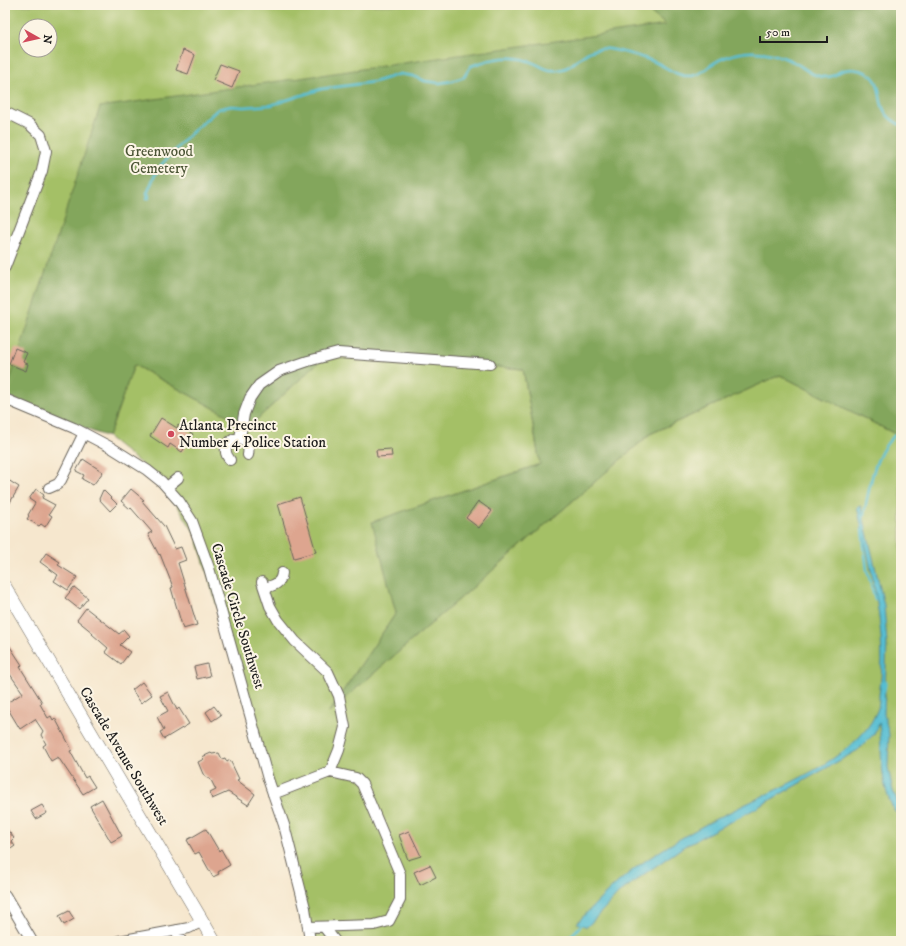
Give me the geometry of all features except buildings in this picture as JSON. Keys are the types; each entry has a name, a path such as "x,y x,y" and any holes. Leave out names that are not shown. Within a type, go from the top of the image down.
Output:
{"main road":[{"name":"Cascade Avenue Southwest","path":"5,587 214,941"}],"street":[{"path":"5,112 29,124 41,135 46,151 42,171 5,266"},
{"path":"240,438 244,414 250,398 259,385 279,371 308,361 338,353 490,364"},
{"name":"Cascade Circle Southwest","path":"5,399 84,433 124,455 147,470 167,487 179,501 192,521 209,568 273,794 284,825 305,908 310,941"},
{"path":"49,488 58,484 61,480 84,433"},
{"path":"240,438 248,445 248,455"},
{"path":"230,460 227,456 226,445 234,439 240,438"},
{"path":"124,455 130,446"},
{"path":"167,487 178,478"},
{"path":"282,573 281,579 276,585 264,585 270,606 278,620 294,641 328,672 339,696 345,727 339,750 330,772"},
{"path":"273,794 330,772 356,778 362,784 400,874 400,900 389,921 374,925 308,927"},
{"path":"5,895 32,941"},
{"path":"119,941 189,928 203,921"},
{"path":"324,927 335,941"},
{"path":"177,930 181,941"}],"green space":[{"name":"Greenwood Cemetery","path":"5,5 901,5 901,26 5,399"},
{"path":"641,5 901,5 901,437 780,375 650,434 328,713 396,613 372,522 540,464 523,369 327,354 249,427 134,365 108,437 50,416 5,395 100,107 666,25"},
{"path":"327,354 523,369 540,464 373,522 396,613 329,712 650,434 780,375 901,437 901,941 311,941 296,873 196,535 161,480 108,437 134,365 249,427"}],"water":[{"path":"861,506 884,605 887,643 884,714 889,734 888,767 893,791 901,809 901,819 888,798 885,786 879,723 874,734 858,750 751,811 686,845 619,893 587,927 577,923 619,881 648,859 710,822 813,771 851,745 866,730 878,707 882,649 877,601 857,507"}],"waterway":[{"path":"149,198 147,198 149,195 147,194 161,165 188,136 218,109 231,106 244,107 271,105 321,89 374,82 400,74 439,83 452,81 464,77 471,66 504,58 520,59 546,69 558,70 565,69 592,50 609,49 644,58 681,75 691,76 701,73 718,60 728,56 745,52 765,53 788,59 813,74 822,77 831,76 847,69 867,73 877,84 885,113 901,125"},
{"path":"863,519 870,483 876,463 886,445 901,430"},
{"path":"862,530 867,570 875,599"},
{"path":"884,691 886,681"},
{"path":"566,941 583,923"}],"place":[{"name":"Atlanta Precinct Number 4 Police Station","path":"171,434"}]}
